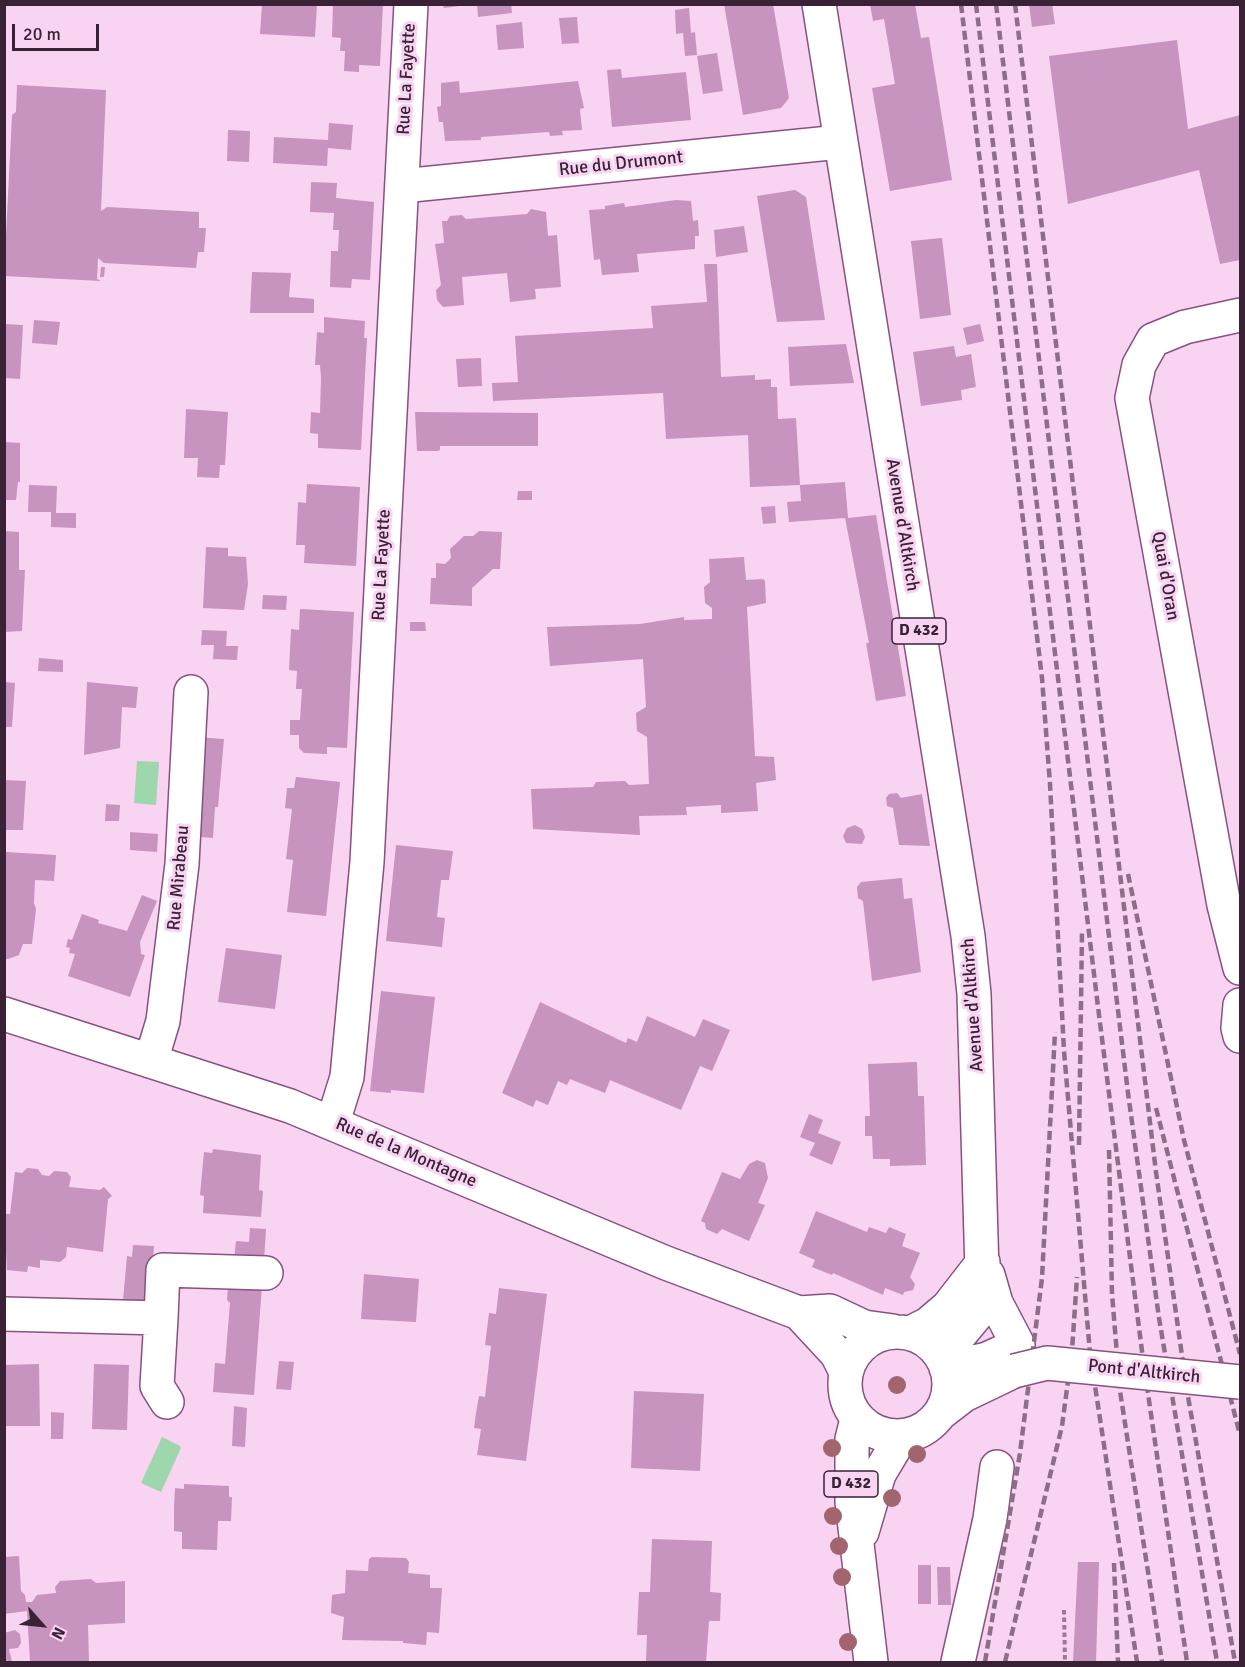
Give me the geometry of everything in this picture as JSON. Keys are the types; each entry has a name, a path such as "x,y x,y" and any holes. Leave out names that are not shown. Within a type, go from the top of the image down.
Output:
{"main road":[{"name":"Rue La Fayette","path":"333,1122 347,1077 367,862 411,4"},
{"name":"Avenue d'Altkirch","path":"819,4 968,936 974,994 983,1307 953,1343 943,1361"},
{"name":"Rue du Drumont","path":"402,186 840,142"},
{"name":"Quai d'Oran","path":"1240,315 1185,327 1153,340 1139,365 1132,398 1232,915 1240,968"},
{"name":"Rue Mirabeau","path":"151,1061 163,1021 182,864 191,692"},
{"path":"1240,1005 1238,1028 1240,1035"},
{"name":"Rue de la Montagne","path":"4,1014 333,1122 666,1263 800,1313 830,1311 864,1327 901,1332"},
{"name":"Avenue d'Altkirch","path":"983,1262 1016,1358"},
{"path":"983,1262 948,1307 928,1324 901,1332 877,1335 863,1344 852,1356 846,1372 846,1396 857,1419 877,1432 901,1437 924,1429 964,1395 1016,1358"},
{"path":"167,1402 157,1386 164,1270 266,1273"},
{"path":"800,1313 817,1335 837,1354 846,1372"},
{"path":"4,1314 161,1318"},
{"path":"901,1332 925,1340 943,1361 949,1380 948,1397 942,1412"},
{"path":"943,1361 1016,1358"},
{"name":"Pont d'Altkirch","path":"1016,1358 1240,1382"},
{"name":"D 432","path":"857,1419 851,1469 852,1502 871,1662"},
{"name":"D 432","path":"858,1548 879,1474 901,1437"},
{"path":"958,1662 990,1519 997,1467"}],"path":[{"path":"1064,1610 1065,1662"}],"shaded area":[{"path":"137,761 159,762 156,805 134,803"},
{"path":"162,1437 181,1448 161,1492 141,1483"}],"building":[{"path":"262,4 317,4 315,37 260,34"},
{"path":"333,4 383,4 380,66 359,65 359,72 344,71 345,51 340,51 341,38 332,37"},
{"path":"477,4 511,4 512,13 478,17"},
{"path":"724,4 773,4 789,98 781,108 743,115"},
{"path":"870,4 915,4 921,38 929,37 952,180 890,191 872,88 895,84 884,19 873,21"},
{"path":"1029,4 1052,4 1055,24 1032,27"},
{"path":"443,5 459,5 459,6 444,8"},
{"path":"689,8 691,33 695,32 697,55 685,56 683,33 676,34 675,10"},
{"path":"577,17 579,43 562,44 559,18"},
{"path":"522,22 524,48 498,50 496,25"},
{"path":"1177,40 1188,129 1240,115 1240,260 1220,264 1199,170 1068,204 1049,56"},
{"path":"717,53 723,91 703,94 697,56"},
{"path":"621,69 622,78 686,72 691,120 612,127 607,70"},
{"path":"459,81 460,93 578,81 584,108 580,109 582,130 562,131 563,135 550,136 549,132 481,137 481,140 445,141 443,122 439,122 437,107 441,106 441,83"},
{"path":"17,85 106,90 101,211 107,207 199,212 199,228 206,228 204,252 198,252 196,268 104,263 98,258 97,279 101,281 4,276 12,115 16,112"},
{"path":"329,123 353,125 351,150 328,148 327,166 273,163 274,137 328,140"},
{"path":"228,130 250,131 249,162 227,161"},
{"path":"311,182 337,183 336,198 374,202 370,280 352,279 351,288 330,287 331,251 338,251 339,230 333,230 334,213 310,212"},
{"path":"795,190 806,197 825,320 777,322 757,196"},
{"path":"676,200 691,201 693,221 698,220 699,236 695,236 695,249 637,254 639,272 602,275 600,259 594,260 589,210 605,209 605,206 624,203 625,207"},
{"path":"531,209 546,212 548,236 557,235 561,287 535,289 536,299 510,302 507,273 462,277 464,305 443,307 437,300 436,290 441,285 435,244 444,243 442,221 447,221 450,216 462,215 466,219 527,214"},
{"path":"744,226 748,252 716,257 714,230"},
{"path":"942,238 951,315 920,319 911,241"},
{"path":"704,264 717,264 721,377 755,375 755,380 771,379 771,387 777,387 778,419 796,418 800,485 750,487 748,435 666,439 663,393 493,401 492,383 518,382 515,336 653,328 651,306 707,302"},
{"path":"101,267 105,267 104,277 100,277"},
{"path":"252,272 291,273 289,297 314,299 314,313 250,313"},
{"path":"324,317 365,321 364,338 367,338 361,450 318,448 318,434 310,433 311,412 320,413 320,365 315,365 317,332 324,333"},
{"path":"34,320 60,322 57,345 32,343"},
{"path":"4,324 23,325 20,379 4,378"},
{"path":"980,324 984,341 967,345 963,328"},
{"path":"846,344 854,383 790,386 788,347"},
{"path":"954,346 956,357 971,354 976,387 961,390 962,400 921,406 913,352"},
{"path":"481,358 482,386 458,387 456,359"},
{"path":"186,409 228,412 225,465 220,465 219,478 197,477 198,458 184,458"},
{"path":"415,412 538,413 538,446 440,446 440,450 437,451 417,451"},
{"path":"4,442 20,443 20,482 18,482 16,500 4,500"},
{"path":"845,482 848,518 876,515 906,696 876,701 866,643 869,643 845,518 789,522 787,502 801,501 800,485"},
{"path":"307,484 360,487 356,566 304,563 305,545 296,545 298,502 306,503"},
{"path":"29,485 57,486 56,513 76,513 76,528 51,527 51,512 28,512"},
{"path":"518,491 532,491 532,500 517,500"},
{"path":"775,506 776,523 763,524 761,507"},
{"path":"4,531 19,532 19,570 25,570 22,631 4,632"},
{"path":"479,531 502,532 500,569 493,569 472,588 472,606 430,604 431,578 436,578 436,563 445,564 451,558 450,549 464,536 473,536"},
{"path":"206,547 228,548 228,556 246,557 248,584 244,610 203,608"},
{"path":"744,557 746,580 763,579 765,581 766,603 747,607 755,756 774,757 776,780 756,783 758,811 721,813 721,805 686,807 687,815 639,816 640,835 533,829 531,789 593,787 596,782 625,781 629,785 649,784 647,737 637,731 636,713 646,707 643,659 550,666 547,627 640,624 684,617 684,620 712,619 712,608 705,603 704,587 710,582 709,559"},
{"path":"263,595 287,596 286,610 262,609"},
{"path":"300,609 354,612 347,748 327,747 327,754 304,753 299,748 299,735 290,735 290,720 300,720 302,689 296,689 297,671 289,670 291,629 299,630"},
{"path":"410,622 425,622 426,631 410,631"},
{"path":"202,630 227,631 226,646 238,646 237,660 213,659 214,645 201,645"},
{"path":"39,658 63,660 63,672 38,671"},
{"path":"5,682 15,683 12,727 5,727"},
{"path":"87,682 138,687 136,708 122,707 120,748 84,755"},
{"path":"196,737 224,739 213,838 188,836"},
{"path":"296,777 340,782 326,916 287,912 293,860 286,859 292,809 285,808 287,788 294,788"},
{"path":"4,780 26,781 23,830 4,830"},
{"path":"897,793 901,798 922,794 930,846 899,845 893,808 887,806 886,798 889,794"},
{"path":"106,804 120,805 119,821 105,821"},
{"path":"855,825 862,829 865,837 862,844 846,843 843,836 847,828"},
{"path":"130,832 158,834 157,852 130,850"},
{"path":"396,845 453,851 449,880 441,880 437,917 445,918 442,947 386,941"},
{"path":"6,852 56,855 54,881 35,880 36,909 32,944 23,944 19,955 4,959"},
{"path":"902,878 904,899 912,898 921,972 872,981 863,901 858,898 857,887 861,882"},
{"path":"142,895 157,901 140,942 141,954 145,955 130,997 68,976 75,954 69,953 70,948 66,947 68,939 72,940 82,914 99,920 98,923 127,931"},
{"path":"226,948 282,955 275,1009 218,1002"},
{"path":"381,991 435,997 424,1093 370,1091"},
{"path":"540,1002 626,1043 628,1038 637,1042 647,1016 695,1037 703,1019 730,1030 712,1071 700,1066 681,1110 610,1080 605,1093 570,1079 567,1085 558,1081 548,1105 536,1100 533,1107 502,1093"},
{"path":"917,1062 918,1096 924,1096 926,1165 890,1166 890,1159 873,1159 872,1136 865,1136 865,1116 870,1116 868,1064"},
{"path":"809,1114 823,1120 818,1133 841,1142 832,1165 809,1155 815,1143 800,1137"},
{"path":"213,1149 261,1155 259,1190 263,1191 261,1217 203,1213 204,1196 200,1195 204,1152 212,1153"},
{"path":"757,1160 765,1163 768,1178 758,1203 765,1205 749,1241 722,1229 717,1234 706,1229 705,1223 701,1221 722,1172 740,1179 749,1164"},
{"path":"27,1168 38,1169 42,1175 49,1176 54,1171 67,1172 71,1177 69,1187 100,1190 104,1187 112,1196 108,1199 103,1252 67,1247 66,1257 60,1262 40,1260 40,1268 28,1266 27,1272 7,1270 4,1214 10,1214 15,1172 22,1173"},
{"path":"816,1211 867,1232 869,1227 886,1233 889,1227 906,1234 902,1246 920,1253 910,1277 915,1284 913,1290 904,1292 903,1295 885,1288 883,1295 833,1273 832,1275 812,1267 815,1260 799,1253"},
{"path":"250,1228 266,1229 264,1262 234,1260 236,1241 249,1242"},
{"path":"133,1245 154,1246 150,1302 123,1300 127,1256 132,1257"},
{"path":"364,1274 419,1279 416,1322 361,1319"},
{"path":"228,1285 262,1285 254,1395 213,1392 215,1363 225,1364 230,1303 227,1300"},
{"path":"499,1288 547,1294 526,1461 477,1455 481,1429 474,1428 479,1396 485,1397 491,1346 485,1345 489,1313 496,1314"},
{"path":"279,1361 294,1362 291,1390 276,1389"},
{"path":"39,1364 40,1426 4,1426 4,1365"},
{"path":"94,1364 129,1365 127,1430 92,1429"},
{"path":"634,1391 704,1394 700,1471 631,1468"},
{"path":"234,1406 247,1408 245,1447 232,1446"},
{"path":"51,1412 64,1413 63,1439 51,1439"},
{"path":"184,1484 229,1486 229,1497 232,1497 231,1521 218,1521 217,1550 182,1549 182,1532 174,1531 174,1507 175,1488 184,1489"},
{"path":"652,1539 712,1541 710,1592 721,1593 720,1621 709,1621 706,1662 646,1662 647,1635 637,1635 639,1592 650,1592"},
{"path":"19,1556 21,1591 25,1595 26,1602 32,1602 37,1595 56,1593 55,1587 60,1581 91,1579 96,1583 125,1581 125,1623 88,1625 89,1662 30,1662 27,1611 4,1614 4,1557"},
{"path":"372,1557 406,1558 409,1562 408,1573 430,1575 430,1588 442,1588 439,1633 427,1632 426,1645 403,1643 403,1641 342,1640 344,1617 331,1613 332,1595 345,1593 346,1570 368,1571 369,1559"},
{"path":"1078,1562 1099,1562 1096,1662 1073,1662"},
{"path":"918,1565 931,1565 931,1604 918,1604"},
{"path":"937,1567 950,1567 951,1605 938,1605"},
{"path":"15,1630 20,1634 21,1643 18,1648 9,1649 12,1662 4,1662 4,1633"}],"railway":[{"path":"961,4 1042,678 1064,1051 1090,1353 1137,1662"},
{"path":"976,4 1099,1015 1143,1359 1187,1662"},
{"path":"996,4 1128,1093 1159,1318 1217,1662"},
{"path":"1015,4 1156,1172 1187,1391 1235,1662"},
{"path":"1128,874 1184,1140 1240,1354"},
{"path":"1079,1145 1082,932"},
{"path":"985,1662 1020,1453 1042,1278 1055,1032"},
{"path":"1156,1108 1240,1435"},
{"path":"1109,1150 1112,1294 1120,1391 1162,1662"},
{"path":"1005,1662 1062,1426 1072,1351 1077,1277"},
{"path":"1114,1563 1118,1662"}]}
